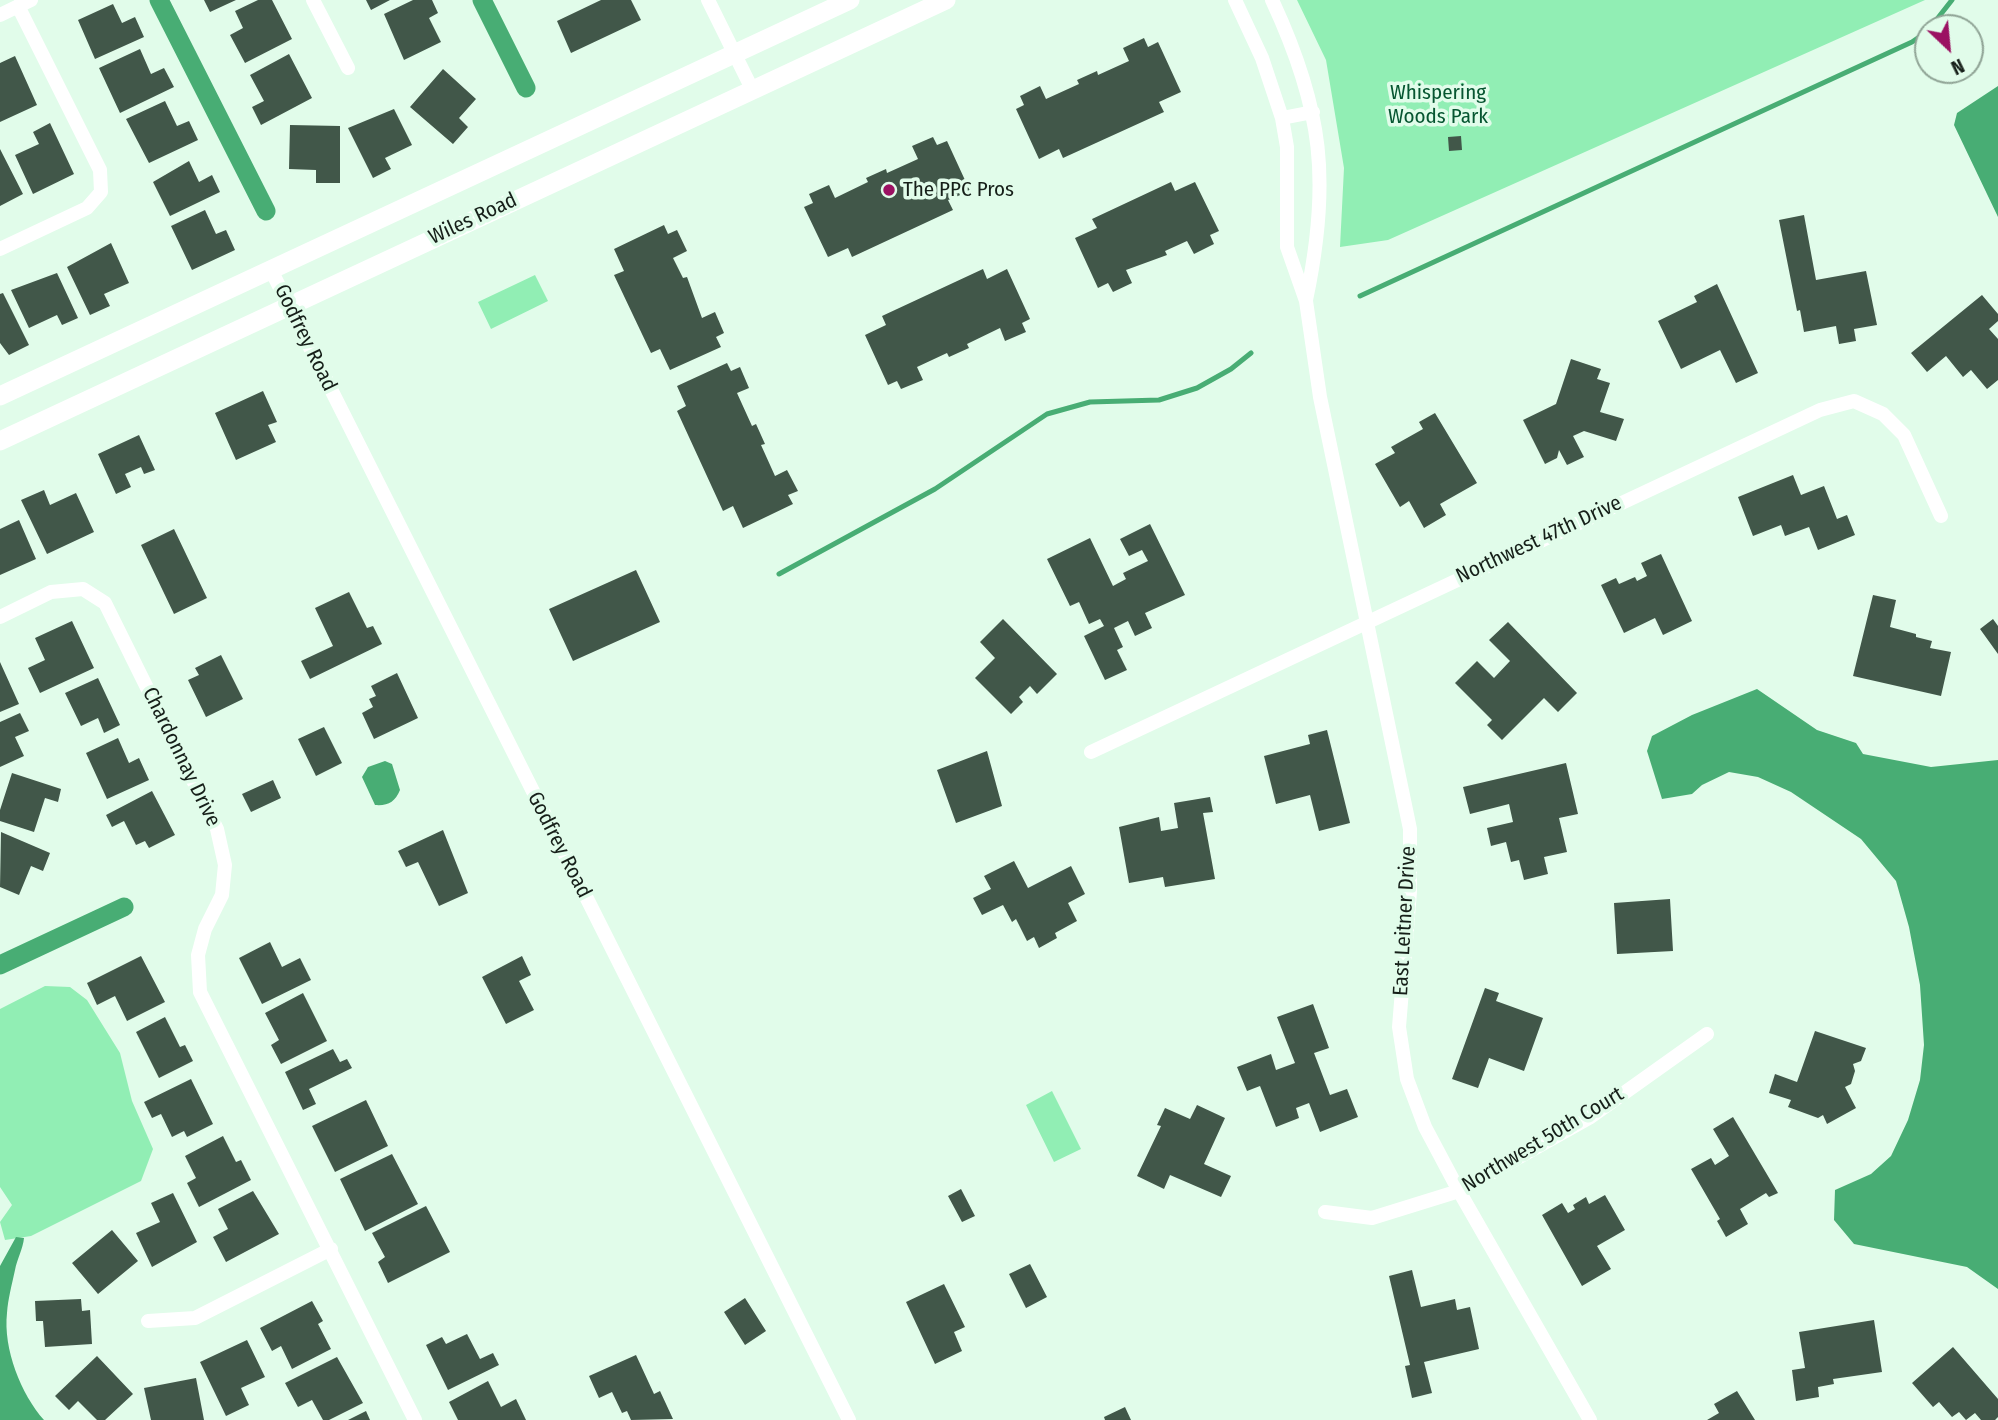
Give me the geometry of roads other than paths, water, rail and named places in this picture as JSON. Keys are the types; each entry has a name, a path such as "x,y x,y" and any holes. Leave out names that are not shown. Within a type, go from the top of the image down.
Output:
{"main road":[{"name":"Wiles Road","path":"0,396 850,0"},
{"name":"Wiles Road","path":"0,441 946,0"}],"street":[{"path":"313,0 348,68"},
{"path":"708,0 752,91"},
{"name":"East Leitner Drive","path":"1235,0 1262,58 1282,118 1287,147 1287,247 1306,301 1320,397 1410,828 1409,905 1399,1027 1407,1079 1425,1127 1459,1191 1590,1420"},
{"name":"East Leitner Drive","path":"1272,0 1294,46 1320,146 1317,250 1306,301"},
{"path":"0,15 25,3 100,170 101,192 87,208 0,249"},
{"path":"1282,118 1313,112"},
{"name":"Godfrey Road","path":"271,270 849,1420"},
{"name":"Northwest 47th Drive","path":"1091,752 1367,620 1820,410 1854,401 1883,414 1904,435 1941,516"},
{"name":"Chardonnay Drive","path":"0,617 51,592 83,589 105,603 218,829 225,865 223,885 198,955 200,992 415,1420"},
{"name":"Northwest 50th Court","path":"1325,1212 1372,1218 1459,1191 1589,1118 1707,1034"},
{"path":"148,1321 195,1318 331,1249"}],"waterway":[{"path":"159,0 266,211"},
{"path":"482,0 526,88"},
{"path":"1941,14 1952,0"},
{"path":"1360,296 1914,41"},
{"path":"779,574 935,489 1047,414 1090,402 1159,400 1197,388 1231,369 1251,353"},
{"path":"0,965 124,907"}],"place":[{"name":"The PPC Pros","path":"889,190"}],"park label":[{"name":"Whispering Woods Park","path":"1438,105"}]}
